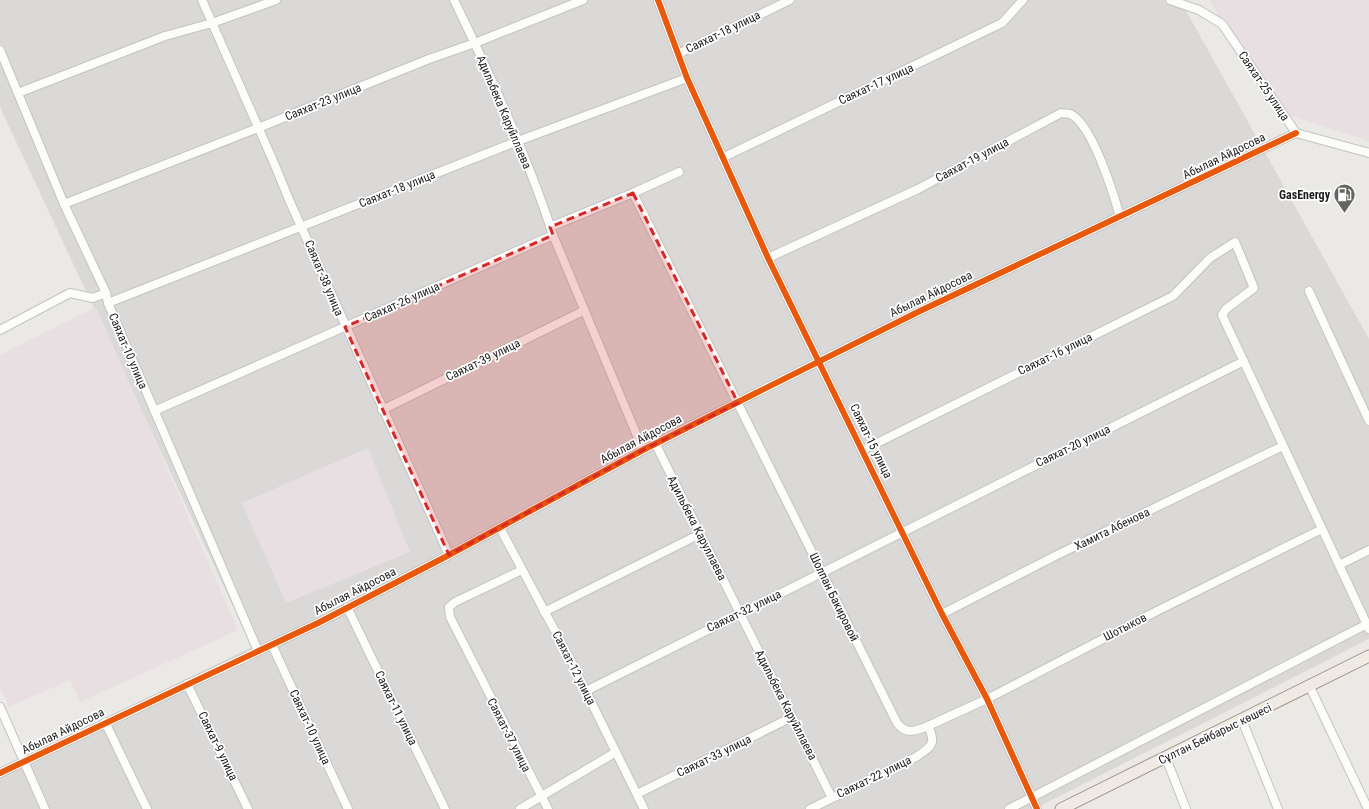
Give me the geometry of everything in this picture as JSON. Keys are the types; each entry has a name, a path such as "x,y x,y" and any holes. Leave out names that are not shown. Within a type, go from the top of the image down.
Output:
{"main road":[{"name":"Сұлтан Бейбарыс көшесі","path":"1061,809 1310,687 1369,656"}],"street":[{"name":"Саяхат-38 улица","path":"202,0 345,327 449,555"},
{"path":"18,94 165,36 212,23 276,0"},
{"name":"Адильбека Каруйллаева","path":"454,0 475,43 518,141 550,227"},
{"name":"Саяхат-23 улица","path":"64,204 429,59 475,43 583,0"},
{"name":"Саяхат-18 улица","path":"678,54 790,0"},
{"name":"Саяхат-17 улица","path":"722,158 1002,23 1023,0"},
{"name":"Саяхат-25 улица","path":"1170,0 1199,10 1222,24 1296,133 1369,153"},
{"name":"Саяхат-15 улица","path":"661,1 687,78 768,258 820,361 942,614 987,699 1037,809"},
{"name":"Саяхат-10 улица","path":"0,50 64,204 106,293 108,303 258,651"},
{"name":"Саяхат-18 улица","path":"108,303 518,141 687,78"},
{"name":"Саяхат-19 улица","path":"768,258 918,188 1061,113 1071,114 1081,123 1105,168 1120,217"},
{"name":"Абылая Айдосова","path":"0,773 105,722 272,645 348,607 500,528 655,443 820,361 1296,133"},
{"path":"643,450 550,227 633,193 679,172"},
{"name":"Шолпан Бакировой","path":"633,193 897,723 901,729 913,732 928,726"},
{"name":"Саяхат-26 улица","path":"154,411 553,235"},
{"name":"Саяхат-16 улица","path":"863,450 1172,296 1210,258 1235,242 1254,288 1226,309 1222,315 1244,361"},
{"path":"1309,290 1369,421"},
{"path":"0,330 70,293 93,298 106,293"},
{"name":"Саяхат-39 улица","path":"382,410 584,311"},
{"path":"1009,809 1368,627 1244,361"},
{"name":"Саяхат-20 улица","path":"902,531 1244,361"},
{"name":"Адильбека Каруллаева","path":"655,443 740,612"},
{"name":"Хамита Абенова","path":"942,614 1058,555 1283,446"},
{"name":"Саяхат-12 улица","path":"500,528 586,690 644,809"},
{"name":"Шотыков","path":"928,726 987,699 1158,610 1322,529"},
{"name":"Саяхат-32 улица","path":"586,690 740,612 822,574 902,531"},
{"path":"544,612 700,534"},
{"path":"1339,565 1369,550"},
{"name":"Саяхат-37 улица","path":"522,570 455,602 449,607 450,617 471,661 548,809"},
{"name":"Саяхат-11 улица","path":"348,607 445,809"},
{"name":"Адильбека Каруйллаева","path":"740,612 832,798"},
{"name":"Саяхат-10 улица","path":"272,645 348,809"},
{"name":"Саяхат-9 улица","path":"187,684 248,809"},
{"path":"1310,687 1368,809"},
{"path":"0,708 45,809"},
{"name":"Саяхат-33 улица","path":"637,794 792,717"},
{"path":"1242,720 1278,809"},
{"path":"105,722 146,809"},
{"name":"Саяхат-22 улица","path":"810,809 916,757 928,749 932,743 932,735 928,726"},
{"path":"520,809 616,752"},
{"path":"1166,758 1186,809"}],"highlighted area":[{"path":"633,193 738,403 643,450 449,555 345,327 553,235 550,227"}],"shaded area":[{"path":"0,0 1180,0 1369,339 1369,639 1034,809 0,809 0,769 252,647 0,107"},
{"path":"1210,0 1369,0 1369,141 1289,115 1222,24"},
{"path":"96,307 238,630 80,702 70,680 9,707 0,687 0,355"},
{"path":"368,448 410,552 286,603 242,503"}],"cycle path":[{"path":"658,0 687,78 768,258 942,614 987,699 1037,809"},
{"path":"0,773 318,623 449,555 643,450 920,311 1296,133"}],"place":[{"name":"GasEnergy","path":"1345,214"}]}
